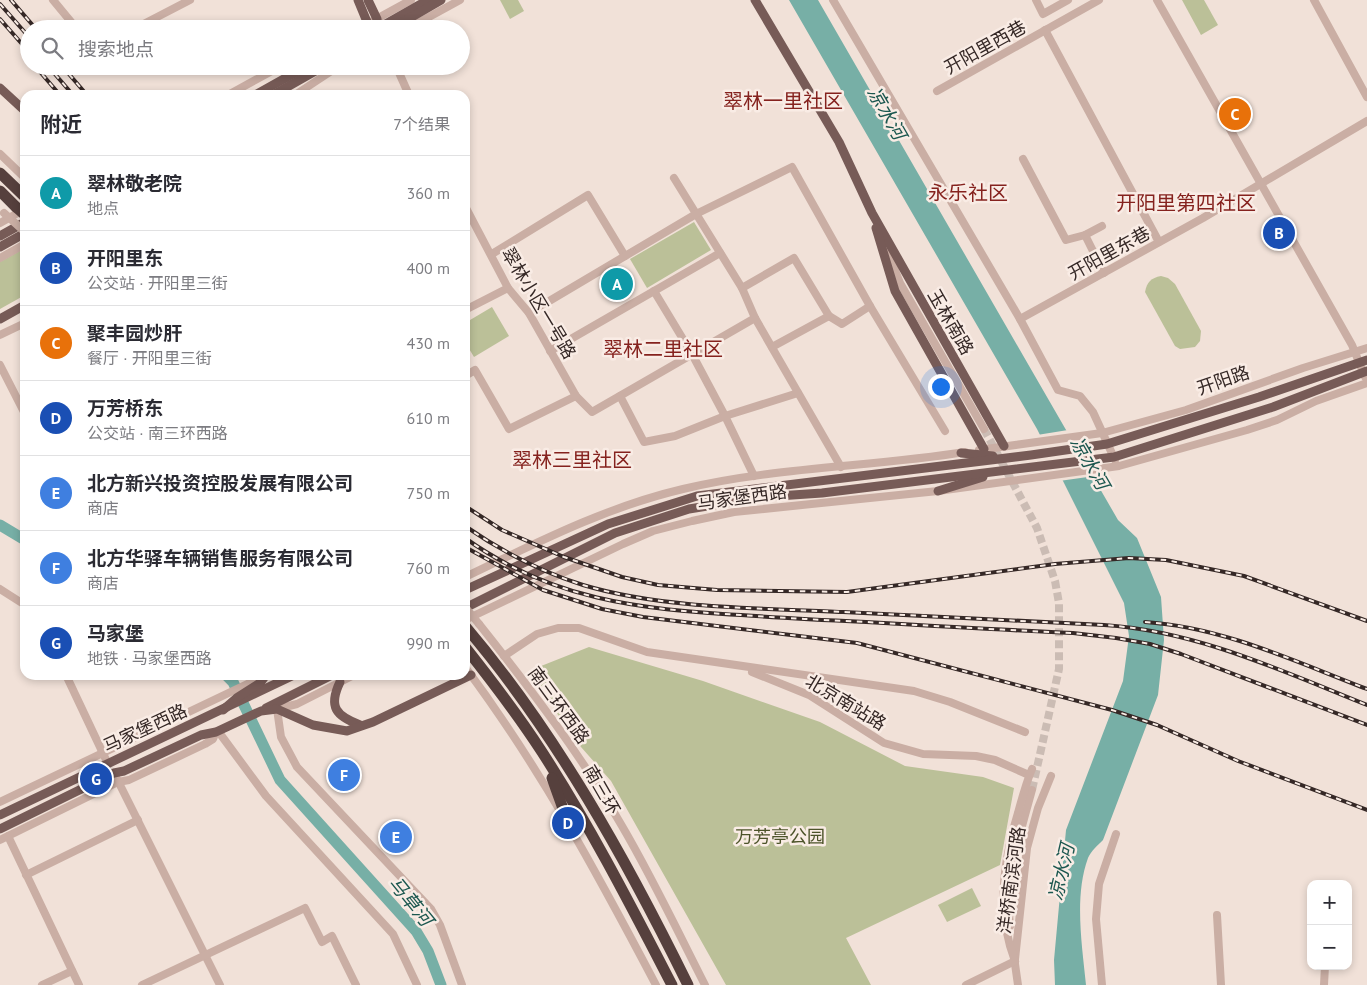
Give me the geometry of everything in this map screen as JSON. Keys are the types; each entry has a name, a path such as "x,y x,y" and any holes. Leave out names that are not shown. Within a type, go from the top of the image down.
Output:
{"highway":[{"path":"0,173 20,192"},
{"path":"0,191 20,208"},
{"name":"南三环","path":"470,630 524,702 573,773 688,985"},
{"name":"南三环","path":"470,653 513,709 543,753 618,882 672,985"},
{"path":"543,753 566,817"}],"main road":[{"path":"358,0 366,20"},
{"path":"368,0 377,18"},
{"path":"394,20 428,0"},
{"path":"407,20 441,0"},
{"name":"玉林南路","path":"755,0 839,142 872,213 1004,446"},
{"path":"264,90 292,75"},
{"path":"282,90 308,75"},
{"path":"0,88 20,106"},
{"path":"0,96 20,114"},
{"name":"玉林南路","path":"872,213 894,291 984,449"},
{"path":"0,236 20,225"},
{"path":"0,247 20,236"},
{"path":"0,312 20,302"},
{"path":"0,319 20,308"},
{"name":"开阳路","path":"1031,455 1107,444 1259,398 1364,361"},
{"path":"1114,457 1273,407 1365,372"},
{"path":"961,453 1010,457"},
{"name":"马家堡西路","path":"470,588 573,538 635,514 697,496 1031,455"},
{"name":"马家堡西路","path":"470,606 615,533 688,509 763,497 1037,468 1114,457"},
{"path":"938,491 1003,471"},
{"name":"马家堡西路","path":"0,814 223,710 263,680"},
{"path":"269,709 323,680"},
{"path":"269,709 313,725 332,730 347,731 373,722 451,680"},
{"path":"340,682 334,695 334,706 343,718 360,726"},
{"name":"马家堡西路","path":"0,829 114,773 124,772 201,735 217,732 269,709"}],"street":[{"path":"53,0 70,20"},
{"path":"151,20 190,0"},
{"path":"377,18 411,0"},
{"path":"423,20 460,0"},
{"path":"833,0 1020,319 1058,390 1080,396 1093,412 1118,466 1247,430 1277,420 1316,401 1367,383 1364,361 1355,352 1157,0"},
{"path":"1036,0 1043,14 1068,0"},
{"name":"开阳里西巷","path":"937,91 1099,0"},
{"path":"1314,0 1367,98"},
{"path":"1045,30 1159,242"},
{"path":"237,90 265,75"},
{"path":"304,90 326,75"},
{"path":"400,75 407,90"},
{"name":"开阳里东巷","path":"1020,319 1159,242 1367,121"},
{"path":"0,154 20,173"},
{"path":"1023,159 1066,240 1085,235 1102,226"},
{"path":"529,313 696,214 792,168 870,306 945,431"},
{"path":"674,178 742,288 755,318 841,467"},
{"path":"492,254 588,195 625,256"},
{"path":"2,211 20,228"},
{"path":"0,223 20,211"},
{"name":"玉林南路","path":"872,213 900,283 984,430"},
{"name":"翠林小区一号路","path":"470,215 508,288 529,313 576,396 592,412 620,396"},
{"path":"1085,235 1104,273"},
{"path":"0,258 20,247"},
{"path":"550,351 720,253"},
{"path":"742,288 794,258 829,316 842,324 870,306"},
{"path":"470,307 508,288"},
{"path":"654,291 692,354 754,476"},
{"path":"772,347 829,316"},
{"path":"755,318 620,396 644,442 674,436 725,416 798,394"},
{"path":"0,336 20,326"},
{"name":"开阳路","path":"1025,443 1102,433 1186,410 1303,368 1367,348"},
{"path":"0,365 20,404"},
{"path":"470,373 475,370 509,429 576,396"},
{"name":"马家堡西路","path":"470,575 607,512 682,489 754,476 961,453 1025,443"},
{"name":"马家堡西路","path":"470,623 600,554 654,531 734,512 938,491 1043,478 1118,466"},
{"path":"0,589 20,602"},
{"name":"南三环西路","path":"470,614 504,656 592,777 622,826 705,985"},
{"name":"北京南站路","path":"504,656 522,642 537,634 558,628 579,628 647,652 914,692 950,702 1025,732"},
{"name":"北京南站路","path":"736,666 809,695 884,743 923,754 976,756 995,760 1030,772"},
{"path":"470,674 505,722 566,817 656,985"},
{"path":"68,680 108,764"},
{"name":"马家堡西路","path":"0,802 221,697 261,680"},
{"path":"344,680 296,704 269,709 297,767 432,909 440,925 462,985"},
{"path":"217,732 266,796 393,934 417,985"},
{"name":"马家堡西路","path":"0,840 118,782 129,780 205,744 217,732"},
{"name":"洋桥南滨河路","path":"1015,961 1008,944 1002,901 1004,874 1011,837 1030,772"},
{"path":"114,773 220,985"},
{"name":"洋桥南滨河路","path":"1015,961 1027,848 1038,808 1051,776"},
{"name":"洋桥南滨河路","path":"1018,985 1009,918 1011,888 1015,852 1032,790"},
{"path":"26,875 138,820"},
{"path":"1102,985 1096,919 1098,884 1116,834"},
{"path":"8,836 79,985"},
{"path":"142,985 305,908 322,942 332,936 356,985"},
{"path":"1217,915 1220,985"},
{"path":"966,985 1015,961"},
{"path":"1324,985 1325,970"},
{"path":"42,985 72,971"}],"green space":[{"path":"500,0 518,0 524,11 510,19"},
{"path":"1182,0 1204,0 1218,25 1201,35"},
{"path":"694,222 711,250 647,288 630,259"},
{"path":"20,251 20,298 0,309 0,262"},
{"path":"1161,276 1168,278 1175,284 1201,331 1200,341 1195,347 1180,349 1175,346 1145,292 1150,281"},
{"path":"492,307 509,336 474,357 470,350 470,320"},
{"name":"万芳亭公园","path":"589,647 703,681 820,722 905,766 983,777 1014,788 1000,865 846,938 871,985 726,985 611,781 581,747 556,712 531,670"},
{"path":"972,888 981,906 947,922 938,905"}],"water":[{"path":"789,0 818,0 1118,520 1137,538 1161,597 1164,640 1158,695 1103,840 1089,855 1081,888 1080,921 1086,985 1055,985 1054,960 1066,830 1123,681 1129,636 1124,603 1037,429"}],"pier":[{"path":"1068,430 1095,476 1059,481 1037,435"}],"waterway":[{"name":"马草河","path":"0,525 20,537"},
{"name":"马草河","path":"231,680 280,780 416,931 428,951 441,985"}],"tunnel":[{"path":"984,429 1037,528 1055,581 1059,603 1059,669 1032,790"}],"railway":[{"path":"11,0 28,20"},
{"path":"0,4 20,27"},
{"path":"0,19 20,42"},
{"path":"43,75 56,90"},
{"path":"56,75 69,90"},
{"path":"70,75 83,90"},
{"path":"470,509 502,530 564,557 622,577 658,585 717,590 847,592 1055,564 1129,558 1166,560 1244,576 1367,621"},
{"path":"470,529 507,552 537,567 568,580 614,593 646,599 712,606 1104,625 1139,629 1172,635 1238,654 1367,705"},
{"path":"470,541 498,559 530,575 563,588 597,598 631,604 703,613 1073,633 1150,644 1367,725"},
{"path":"470,550 543,590 602,609 643,617 857,643 1112,710 1157,725 1238,761 1367,810"},
{"path":"1145,622 1174,625 1231,638 1286,657 1367,689"}],"place":[{"name":"聚丰园炒肝","path":"1235,114"},
{"name":"开阳里东","path":"1279,233"},
{"name":"翠林敬老院","path":"617,284"},
{"name":"北方华驿车辆销售服务有限公司","path":"344,775"},
{"name":"马家堡","path":"96,779"},
{"name":"万芳桥东","path":"568,823"},
{"name":"北方新兴投资控股发展有限公司","path":"396,837"}],"district":[{"name":"翠林一里社区","path":"783,101"},
{"name":"永乐社区","path":"968,193"},
{"name":"开阳里第四社区","path":"1186,203"},
{"name":"翠林二里社区","path":"663,349"},
{"name":"翠林三里社区","path":"572,460"}],"water label":[{"name":"凉水河","path":"887,113"},
{"name":"凉水河","path":"1090,463"},
{"name":"凉水河","path":"1061,872"}]}
